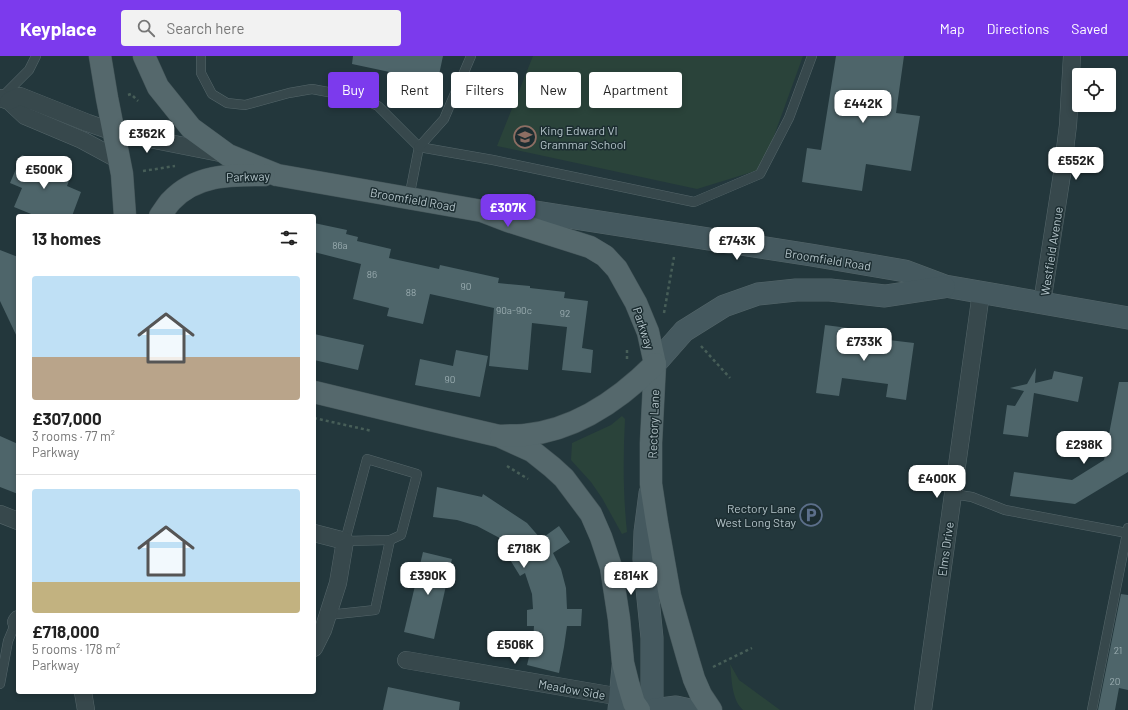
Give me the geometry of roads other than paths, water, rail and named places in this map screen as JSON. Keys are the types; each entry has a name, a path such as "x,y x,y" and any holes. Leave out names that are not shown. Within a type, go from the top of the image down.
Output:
{"main road":[{"path":"100,56 124,189 125,214"},
{"name":"Parkway","path":"144,56 158,87 191,128 228,155"},
{"name":"Broomfield Road","path":"228,155 277,175 482,210 536,212 811,255 905,271 945,286 1128,318"},
{"name":"Parkway","path":"161,214 171,201 186,189 202,180 230,175 277,175"},
{"name":"Parkway","path":"482,210 508,221 590,247 605,256 617,269 636,303 648,332 655,364 638,381 610,402 592,414 573,423 526,435 499,436"},
{"name":"Broomfield Road","path":"655,364 684,331 724,306 758,294 796,290 830,290 885,296 945,286"},
{"name":"Rectory Lane","path":"655,364 651,443 651,484 656,523 670,596 694,679 701,695 711,710"},
{"name":"Parkway","path":"316,392 426,420 499,436 532,451 552,467 576,493 591,514 601,537 611,567 619,619 623,663 634,703 638,710"},
{"path":"651,484 645,532 644,559 652,638 652,710 676,707 690,710"},
{"path":"620,704 623,663"}],"street":[{"name":"Westfield Avenue","path":"1042,303 1062,174 1068,124 1072,56"},
{"name":"Broomfield Road","path":"3,99 20,96 114,132 228,155"},
{"path":"3,99 25,116 82,140 119,160"},
{"name":"Elms Drive","path":"923,710 981,293"},
{"path":"0,514 16,521"},
{"path":"316,534 345,541 338,583 323,630 316,644"},
{"name":"Meadow Side","path":"406,660 620,704"},
{"path":"83,694 86,710"}],"lane":[{"path":"3,99 29,70 36,56"},
{"path":"201,56 201,73 212,94 227,104 245,105 289,92 312,90 360,98 378,106 419,147 501,162 694,202 760,174 789,118 812,56"},
{"path":"409,198 419,147 444,119 471,56"},
{"path":"367,459 417,474 401,535 390,540 345,541 367,459"},
{"path":"953,494 972,497 1005,510 1128,530 1092,710"},
{"path":"328,616 375,610 390,540"},
{"path":"0,684 8,641 16,623"}],"place":[{"name":"King Edward VI Grammar School","path":"525,137"},
{"name":"Rectory Lane West Long Stay","path":"811,515"}]}
